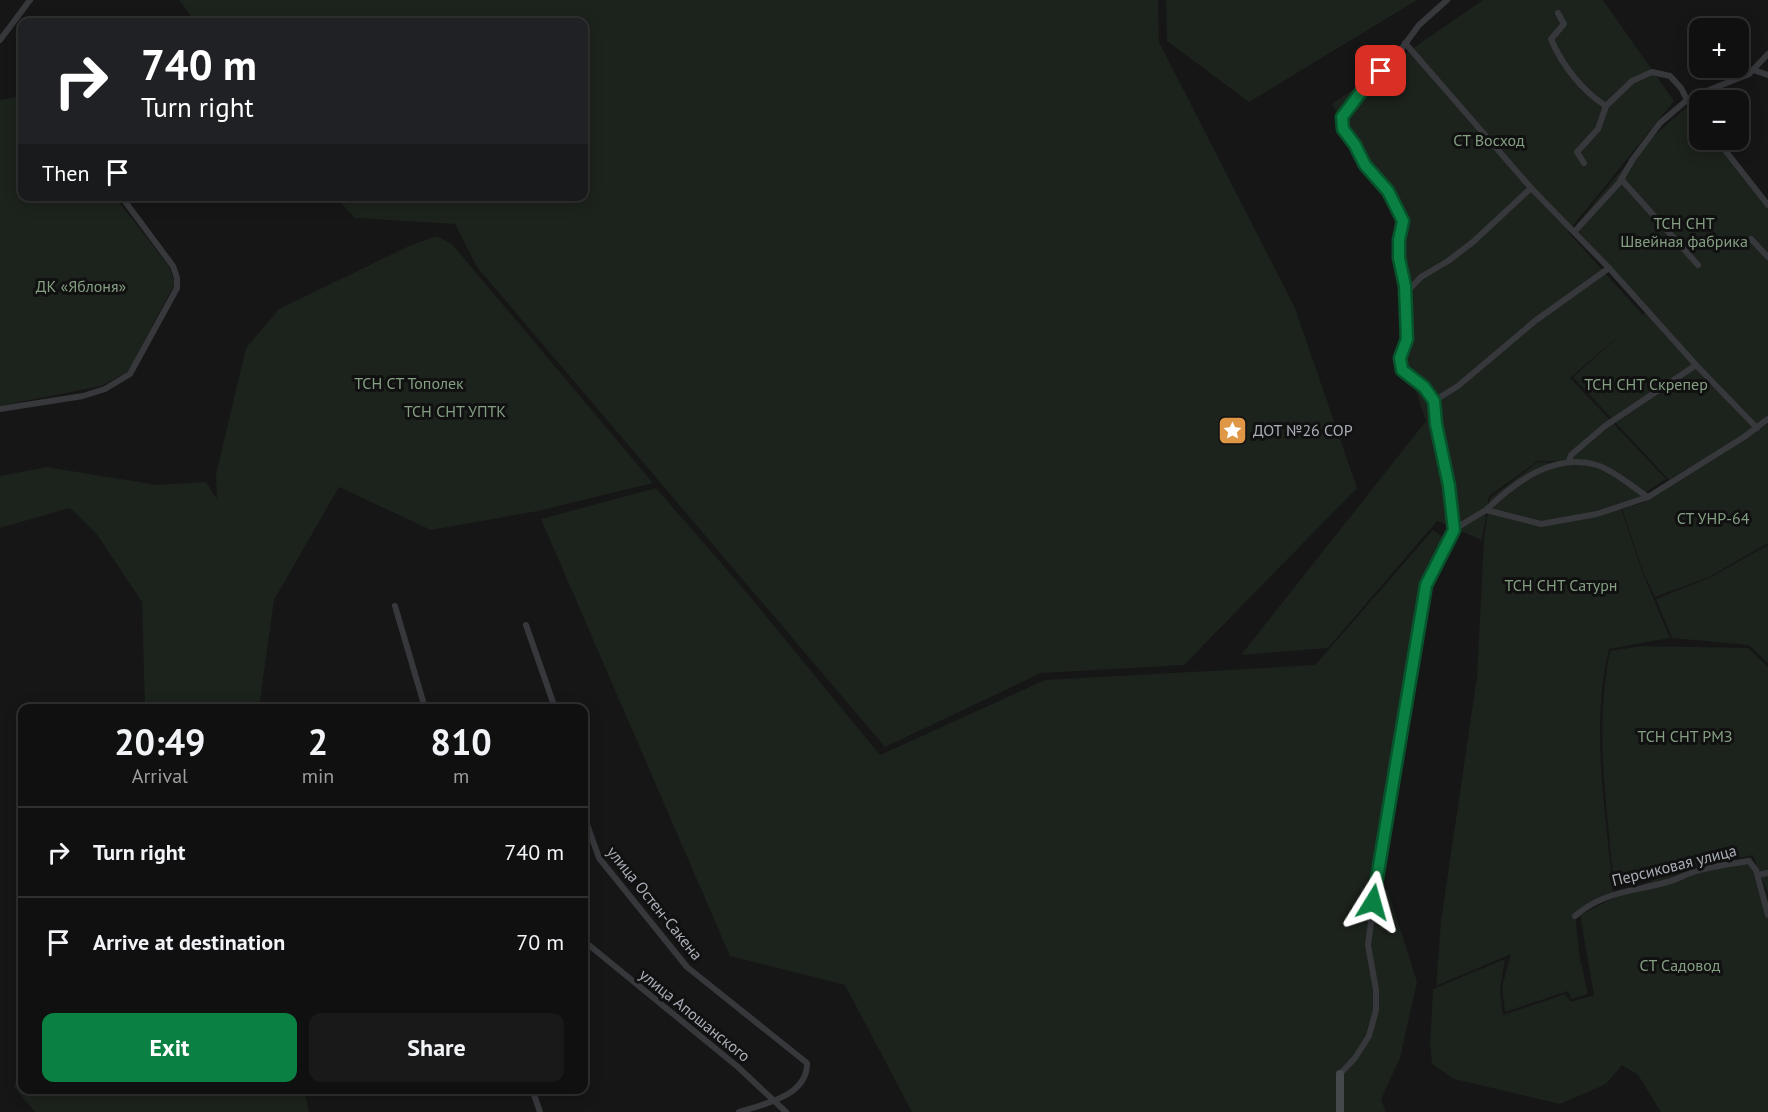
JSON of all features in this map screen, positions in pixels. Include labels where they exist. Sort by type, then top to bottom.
[{"type":"street","points":[[0,40],[30,0]]},
{"type":"street","points":[[1447,0],[1419,25],[1391,63],[1371,79],[1342,117],[1343,129],[1355,145],[1365,165],[1388,191],[1403,221],[1399,240],[1399,258],[1405,294],[1407,339],[1400,358],[1402,370],[1424,387],[1434,401],[1436,424],[1449,486],[1454,530]]},
{"type":"street","points":[[1558,13],[1564,24],[1551,39],[1557,54],[1591,97],[1605,106]]},
{"type":"street","points":[[1406,43],[1532,188],[1575,231],[1696,365],[1757,428]]},
{"type":"street","points":[[1709,90],[1749,74],[1768,54]]},
{"type":"street","points":[[1753,70],[1768,75]]},
{"type":"street","points":[[1575,231],[1621,179],[1660,123],[1687,100],[1681,88],[1670,76],[1652,72],[1632,81],[1605,106],[1598,129],[1577,152],[1584,164]]},
{"type":"street","points":[[1725,150],[1768,204]]},
{"type":"street","points":[[1621,179],[1698,265]]},
{"type":"street","points":[[1405,294],[1421,277],[1448,261],[1473,242],[1532,188]]},
{"type":"street","points":[[0,409],[83,396],[105,389],[130,374],[177,288],[177,278],[173,266],[126,201]]},
{"type":"street","points":[[1751,238],[1768,257]]},
{"type":"street","points":[[1434,401],[1458,386],[1535,321],[1609,268]]},
{"type":"street","points":[[1569,461],[1571,455],[1605,426],[1696,365]]},
{"type":"street","points":[[1486,510],[1541,524],[1597,514],[1648,497],[1768,419]]},
{"type":"street","points":[[1340,1112],[1340,1074],[1355,1058],[1369,1036],[1376,1010],[1376,990],[1368,945],[1381,848],[1426,585],[1454,530],[1486,510],[1507,490],[1536,471],[1569,461],[1595,465],[1606,469],[1648,497]]},
{"type":"street","points":[[395,606],[424,704]]},
{"type":"street","points":[[526,625],[554,704]]},
{"type":"street","name":"улица Остен-Сакена","points":[[588,828],[598,858],[687,967],[807,1063],[802,1082],[783,1098],[776,1100]]},
{"type":"street","name":"Персиковая улица","points":[[1575,916],[1585,907],[1612,894],[1668,882],[1692,872],[1716,866],[1749,861],[1758,875]]},
{"type":"street","points":[[1768,873],[1758,875],[1768,915]]},
{"type":"street","name":"улица Апошанского","points":[[588,944],[738,1067],[776,1100],[786,1112]]},
{"type":"street","points":[[534,1094],[540,1112]]},
{"type":"street","points":[[739,1112],[776,1100]]},
{"type":"green space","points":[[179,0],[1158,0],[1159,42],[1295,308],[1357,488],[1184,665],[1041,673],[885,747],[477,267],[455,224],[355,218],[339,201],[588,201],[588,18],[192,18]]},
{"type":"green space","points":[[1166,0],[1417,0],[1249,102],[1167,41]]},
{"type":"green space","name":"СТ Восход","points":[[1483,0],[1603,0],[1674,101],[1568,232],[1643,315],[1647,312],[1754,429],[1669,480],[1573,377],[1635,322],[1570,378],[1666,479],[1643,494],[1599,462],[1538,461],[1489,496],[1482,540],[1437,521],[1328,648],[1241,655],[1426,421],[1399,340],[1397,222],[1332,104]]},
{"type":"green space","name":"ДК «Яблоня»","points":[[18,97],[18,201],[118,201],[168,265],[175,283],[128,372],[101,386],[0,406],[0,100]]},
{"type":"green space","name":"ТСН СНТ Швейная фабрика","points":[[1689,106],[1689,150],[1725,150],[1768,207],[1768,418],[1757,425],[1571,232],[1641,149]]},
{"type":"green space","name":"ТСН СТ Тополек","points":[[437,236],[452,244],[653,483],[538,511],[431,530],[339,487],[274,600],[260,704],[145,704],[142,602],[96,533],[70,508],[0,528],[0,476],[47,467],[157,485],[206,482],[217,499],[216,474],[246,348],[279,309],[409,246]]},
{"type":"green space","name":"СТ УНР-64","points":[[1768,424],[1768,543],[1709,577],[1655,597],[1644,574],[1622,509],[1642,503]]},
{"type":"green space","name":"ТСН СНТ Сатурн","points":[[1538,462],[1598,464],[1644,497],[1620,506],[1644,576],[1670,638],[1609,649],[1603,679],[1600,740],[1613,892],[1592,902],[1575,915],[1580,959],[1588,994],[1571,999],[1568,991],[1505,1012],[1502,987],[1511,954],[1436,986],[1441,921],[1477,677],[1484,539],[1490,498]]},
{"type":"green space","points":[[656,488],[742,587],[880,755],[1045,680],[1315,665],[1433,530],[1443,537],[1419,591],[1369,886],[1388,890],[1417,982],[1400,1058],[1381,1099],[1386,1112],[912,1112],[845,985],[730,956],[541,519]]},
{"type":"green space","points":[[1768,545],[1768,663],[1749,645],[1672,638],[1656,599],[1711,577]]},
{"type":"green space","name":"ТСН СНТ РМЗ","points":[[1642,646],[1748,648],[1768,667],[1768,894],[1753,855],[1614,885],[1603,768],[1605,680],[1610,651]]},
{"type":"green space","name":"СТ Садовод","points":[[1751,857],[1768,899],[1768,1112],[1661,1112],[1638,1075],[1622,1065],[1606,1084],[1560,1104],[1454,1079],[1432,1064],[1430,1044],[1433,989],[1505,959],[1500,990],[1503,1015],[1565,994],[1571,1002],[1594,995],[1580,915],[1658,878]]},
{"type":"green space","points":[[18,1074],[18,1092],[14,1087]]},
{"type":"green space","points":[[20,1094],[305,1094],[309,1112],[35,1112]]},
{"type":"place","name":"ДОТ №26 СОР","points":[[1232,430]]},
{"type":"route","points":[[1373,902],[1426,585],[1454,530],[1449,486],[1436,424],[1434,401],[1424,387],[1402,370],[1400,358],[1407,339],[1405,286],[1399,258],[1399,240],[1403,221],[1388,191],[1365,165],[1355,145],[1343,129],[1342,117],[1371,79],[1381,71]]},
{"type":"park label","name":"ТСН СНТ Скрепер","points":[[1646,384]]},
{"type":"park label","name":"ТСН СНТ УПТК","points":[[455,411]]}]
